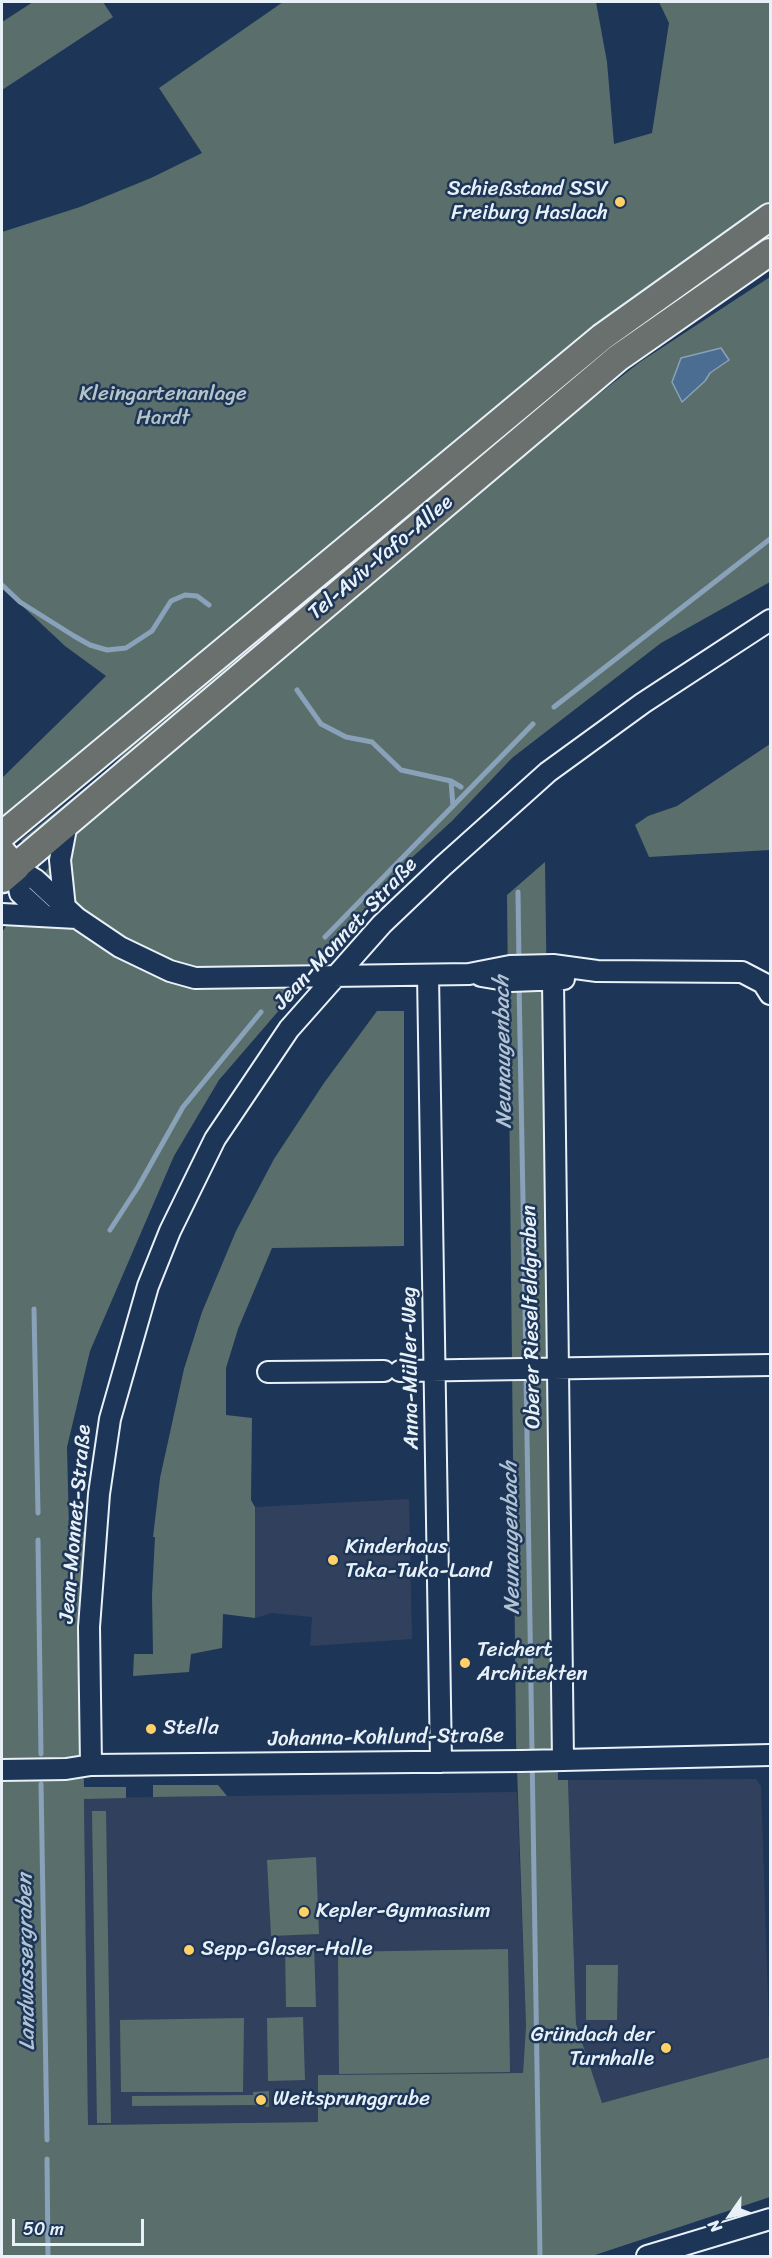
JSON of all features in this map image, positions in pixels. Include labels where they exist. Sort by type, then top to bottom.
[{"type":"main road","name":"Tel-Aviv-Yafo-Allee","points":[[2,835],[602,337],[771,217]]},
{"type":"main road","name":"Tel-Aviv-Yafo-Allee","points":[[6,866],[67,823],[618,358],[771,252]]},
{"type":"street","name":"Jean-Monnet-Straße","points":[[91,1765],[89,1628],[99,1494],[110,1419],[148,1286],[170,1232],[215,1139],[289,1029],[334,975],[405,902],[548,772],[643,703],[771,620]]},
{"type":"street","points":[[67,823],[60,860],[71,913]]},
{"type":"street","points":[[6,866],[36,880],[71,913],[120,947],[146,961],[195,978],[469,974],[542,976],[597,971],[731,971],[754,976],[768,986]]},
{"type":"street","points":[[6,866],[20,893],[45,916]]},
{"type":"street","points":[[2,914],[45,916],[71,913]]},
{"type":"street","name":"Anna-Müller-Weg","points":[[428,975],[441,1762]]},
{"type":"street","name":"Oberer Rieselfeldgraben","points":[[542,976],[560,1760]]},
{"type":"street","points":[[268,1372],[771,1365]]},
{"type":"street","name":"Johanna-Kohlund-Straße","points":[[2,1770],[91,1765],[522,1761],[771,1755]]},
{"type":"street","points":[[647,2256],[771,2219]]},
{"type":"shaded area","points":[[721,348],[729,360],[710,373],[705,381],[682,402],[672,382],[681,358]]},
{"type":"shaded area","name":"Kinderhaus Taka-Tuka-Land","points":[[409,1499],[412,1639],[310,1646],[312,1617],[272,1613],[255,1618],[255,1507]]},
{"type":"shaded area","points":[[756,1779],[761,1786],[770,2057],[602,2103],[576,2024],[568,1780]]},
{"type":"shaded area","name":"Kepler-Gymnasium","points":[[517,1792],[526,2026],[523,2073],[318,2075],[318,2122],[88,2125],[84,1798]]},
{"type":"green space","points":[[33,2],[103,2],[113,17],[2,90],[2,22]]},
{"type":"green space","name":"Kleingartenanlage Hardt","points":[[283,2],[596,2],[607,62],[614,144],[652,133],[669,23],[659,2],[770,2],[770,208],[308,563],[2,821],[2,778],[106,676],[65,646],[2,587],[2,232],[80,207],[151,178],[202,153],[159,88]]},
{"type":"green space","points":[[770,228],[770,241],[25,845],[21,840],[111,767],[151,724],[574,374]]},
{"type":"green space","points":[[770,277],[770,582],[661,643],[512,758],[452,821],[406,863],[219,1080],[174,1156],[90,1351],[67,1447],[69,1529],[85,1532],[79,1623],[84,1787],[126,1787],[126,1798],[84,1799],[88,2125],[318,2122],[318,2075],[523,2073],[526,2026],[516,1740],[507,895],[545,862],[558,1780],[568,1780],[576,2024],[602,2103],[770,2057],[770,2197],[592,2256],[2,2256],[2,932],[80,824],[544,437],[640,362]]},
{"type":"green space","points":[[770,744],[770,850],[649,857],[635,825],[648,816],[677,806]]},
{"type":"green space","points":[[377,1011],[404,1011],[404,1246],[272,1248],[238,1329],[226,1368],[226,1415],[252,1418],[251,1500],[255,1507],[255,1618],[223,1614],[222,1648],[191,1654],[189,1672],[133,1676],[134,1654],[153,1654],[152,1595],[155,1537],[153,1537],[160,1478],[184,1369],[202,1312],[236,1231],[274,1159],[324,1083]]},
{"type":"green space","points":[[153,1785],[218,1785],[227,1796],[153,1797]]},
{"type":"green space","points":[[92,1811],[106,1811],[111,2123],[97,2123]]},
{"type":"green space","points":[[316,1857],[319,1934],[271,1936],[267,1860]]},
{"type":"green space","points":[[285,1945],[314,1945],[316,2007],[286,2007]]},
{"type":"green space","points":[[508,1949],[510,2072],[339,2074],[338,1952]]},
{"type":"green space","points":[[586,1965],[618,1965],[617,2020],[586,2020]]},
{"type":"green space","points":[[303,2017],[305,2080],[268,2081],[267,2018]]},
{"type":"green space","points":[[244,2018],[243,2092],[121,2092],[120,2020]]},
{"type":"green space","points":[[269,2091],[269,2107],[253,2105],[132,2106],[132,2096],[253,2095],[253,2092]]},
{"type":"waterway","points":[[554,707],[770,539]]},
{"type":"waterway","name":"Neunaugenbach","points":[[2,585],[20,602],[74,636],[90,645],[107,650],[126,648],[152,631],[171,601],[185,595],[197,596],[209,605]]},
{"type":"waterway","name":"Neunaugenbach","points":[[297,690],[321,724],[346,737],[372,742],[401,770],[451,781],[461,787]]},
{"type":"waterway","points":[[325,937],[533,724]]},
{"type":"waterway","points":[[451,781],[453,806]]},
{"type":"waterway","name":"Neunaugenbach","points":[[518,892],[519,962]]},
{"type":"waterway","name":"Neunaugenbach","points":[[519,983],[526,1364]]},
{"type":"waterway","points":[[110,1230],[138,1187],[183,1107],[261,1012]]},
{"type":"waterway","name":"Landwassergraben","points":[[34,1309],[38,1513]]},
{"type":"waterway","name":"Neunaugenbach","points":[[526,1373],[540,2256]]},
{"type":"waterway","name":"Landwassergraben","points":[[38,1540],[41,1754]]},
{"type":"waterway","name":"Landwassergraben","points":[[41,1784],[47,2140]]},
{"type":"waterway","name":"Landwassergraben","points":[[47,2159],[48,2256]]},
{"type":"place","name":"Schießstand SSV Freiburg Haslach","points":[[620,202]]},
{"type":"place","name":"Kinderhaus Taka-Tuka-Land","points":[[333,1560]]},
{"type":"place","name":"Teichert Architekten","points":[[465,1663]]},
{"type":"place","name":"Stella","points":[[151,1729]]},
{"type":"place","name":"Kepler-Gymnasium","points":[[304,1912]]},
{"type":"place","name":"Sepp-Glaser-Halle","points":[[189,1950]]},
{"type":"place","name":"Gründach der Turnhalle","points":[[666,2048]]},
{"type":"place","name":"Weitsprunggrube","points":[[261,2100]]}]
